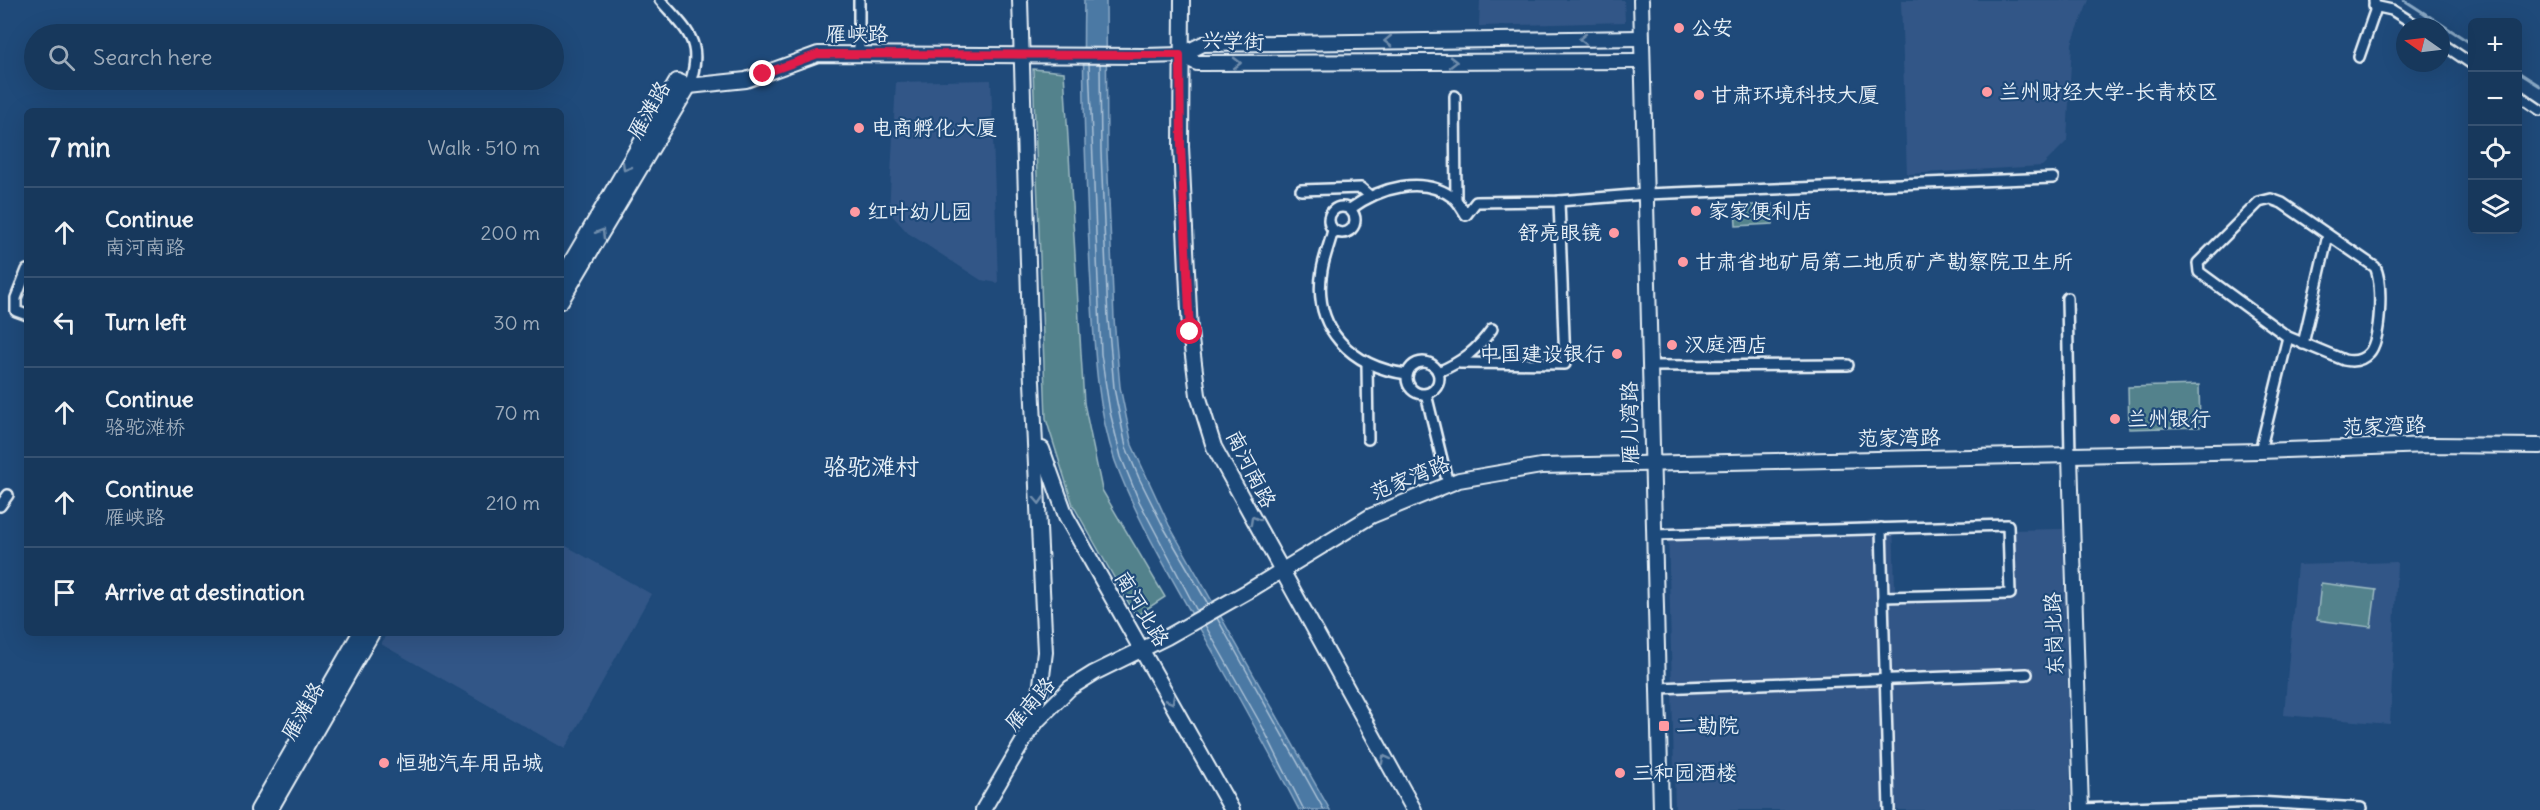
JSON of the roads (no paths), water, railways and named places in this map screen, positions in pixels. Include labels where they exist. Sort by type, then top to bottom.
[{"type":"street","points":[[660,0],[687,32],[694,45],[696,66],[689,86]]},
{"type":"street","points":[[859,0],[859,54]]},
{"type":"street","name":"南河北路","points":[[1020,0],[1031,361],[1036,420],[1045,652],[1040,692],[1023,742]]},
{"type":"street","name":"南河南路","points":[[1182,0],[1181,146],[1190,332],[1198,395],[1214,447],[1414,810]]},
{"type":"street","name":"雁儿湾路","points":[[1641,0],[1661,810]]},
{"type":"street","points":[[2359,57],[2374,3],[2405,18]]},
{"type":"street","name":"兴学街","points":[[1180,55],[1203,44],[1641,38]]},
{"type":"street","points":[[2450,48],[2468,61]]},
{"type":"street","name":"雁峡路","points":[[689,86],[746,80],[818,54],[1180,55]]},
{"type":"street","name":"兴学街","points":[[1180,55],[1197,63],[1642,61]]},
{"type":"street","name":"雁滩路","points":[[564,274],[677,81],[689,86],[564,296]]},
{"type":"street","points":[[1455,96],[1456,200]]},
{"type":"street","points":[[2522,98],[2540,110]]},
{"type":"street","points":[[1350,209],[1387,188],[1411,185],[1434,189],[1456,200],[1466,215],[1476,202],[1559,201],[1646,194],[2053,178]]},
{"type":"street","points":[[1301,190],[1361,188],[1370,196]]},
{"type":"street","points":[[2265,200],[2277,200],[2370,262],[2379,274],[2381,290],[2376,341],[2370,353],[2364,358],[2350,361],[2288,337],[2199,272],[2198,263],[2265,200]]},
{"type":"street","points":[[1460,363],[1565,364],[1559,201]]},
{"type":"street","points":[[1334,230],[1345,232],[1352,228],[1354,216],[1350,209],[1342,206],[1332,211],[1329,219],[1334,230],[1321,271],[1322,313],[1338,339],[1367,364],[1387,371],[1407,374]]},
{"type":"street","points":[[2303,344],[2328,235]]},
{"type":"street","points":[[24,278],[16,298],[16,311],[24,314]]},
{"type":"street","points":[[2067,298],[2070,456]]},
{"type":"street","points":[[1438,372],[1460,363],[1478,348],[1492,329]]},
{"type":"street","points":[[2260,452],[2288,337]]},
{"type":"street","points":[[1420,361],[1429,362],[1438,372],[1437,386],[1426,394],[1416,393],[1409,387],[1407,374],[1411,366],[1420,361]]},
{"type":"street","points":[[1367,364],[1368,439]]},
{"type":"street","points":[[1649,366],[1848,365]]},
{"type":"street","points":[[1426,394],[1448,484]]},
{"type":"street","name":"南河北路","points":[[1036,420],[1042,452],[1066,516],[1232,810]]},
{"type":"street","name":"范家湾路","points":[[1250,590],[1371,516],[1459,480],[1541,466],[2260,452],[2429,446],[2540,446]]},
{"type":"street","name":"东岗北路","points":[[2070,456],[2081,810]]},
{"type":"street","points":[[0,506],[8,495]]},
{"type":"street","points":[[1653,535],[2008,525],[2010,594],[1883,597]]},
{"type":"street","points":[[1881,528],[1889,810]]},
{"type":"street","name":"雁南路","points":[[983,810],[1038,720],[1070,688],[1250,590]]},
{"type":"street","name":"雁滩路","points":[[258,810],[358,636]]},
{"type":"street","name":"雁滩路","points":[[270,810],[370,636]]},
{"type":"street","points":[[1658,688],[2027,674]]},
{"type":"street","points":[[2081,810],[2257,802],[2361,808]]},
{"type":"water","points":[[1084,0],[1106,0],[1107,152],[1114,319],[1120,387],[1132,445],[1169,525],[1330,810],[1299,810],[1154,545],[1123,482],[1108,438],[1099,390],[1090,268],[1085,134]]},
{"type":"waterway","points":[[2404,0],[2468,41]]},
{"type":"waterway","points":[[2522,75],[2540,86]]},
{"type":"place","name":"公安","points":[[1679,28]]},
{"type":"place","name":"兰州财经大学-长青校区","points":[[1987,92]]},
{"type":"place","name":"甘肃环境科技大厦","points":[[1699,95]]},
{"type":"place","name":"电商孵化大厦","points":[[859,128]]},
{"type":"place","name":"家家便利店","points":[[1696,211]]},
{"type":"place","name":"红叶幼儿园","points":[[855,212]]},
{"type":"place","name":"舒亮眼镜","points":[[1614,233]]},
{"type":"place","name":"甘肃省地矿局第二地质矿产勘察院卫生所","points":[[1683,262]]},
{"type":"place","name":"汉庭酒店","points":[[1672,345]]},
{"type":"place","name":"中国建设银行","points":[[1617,354]]},
{"type":"place","name":"兰州银行","points":[[2115,419]]},
{"type":"place","name":"二勘院","points":[[1664,726]]},
{"type":"place","name":"恒驰汽车用品城","points":[[384,763]]},
{"type":"place","name":"三和园酒楼","points":[[1620,773]]},
{"type":"district","name":"骆驼滩村","points":[[871,467]]}]
